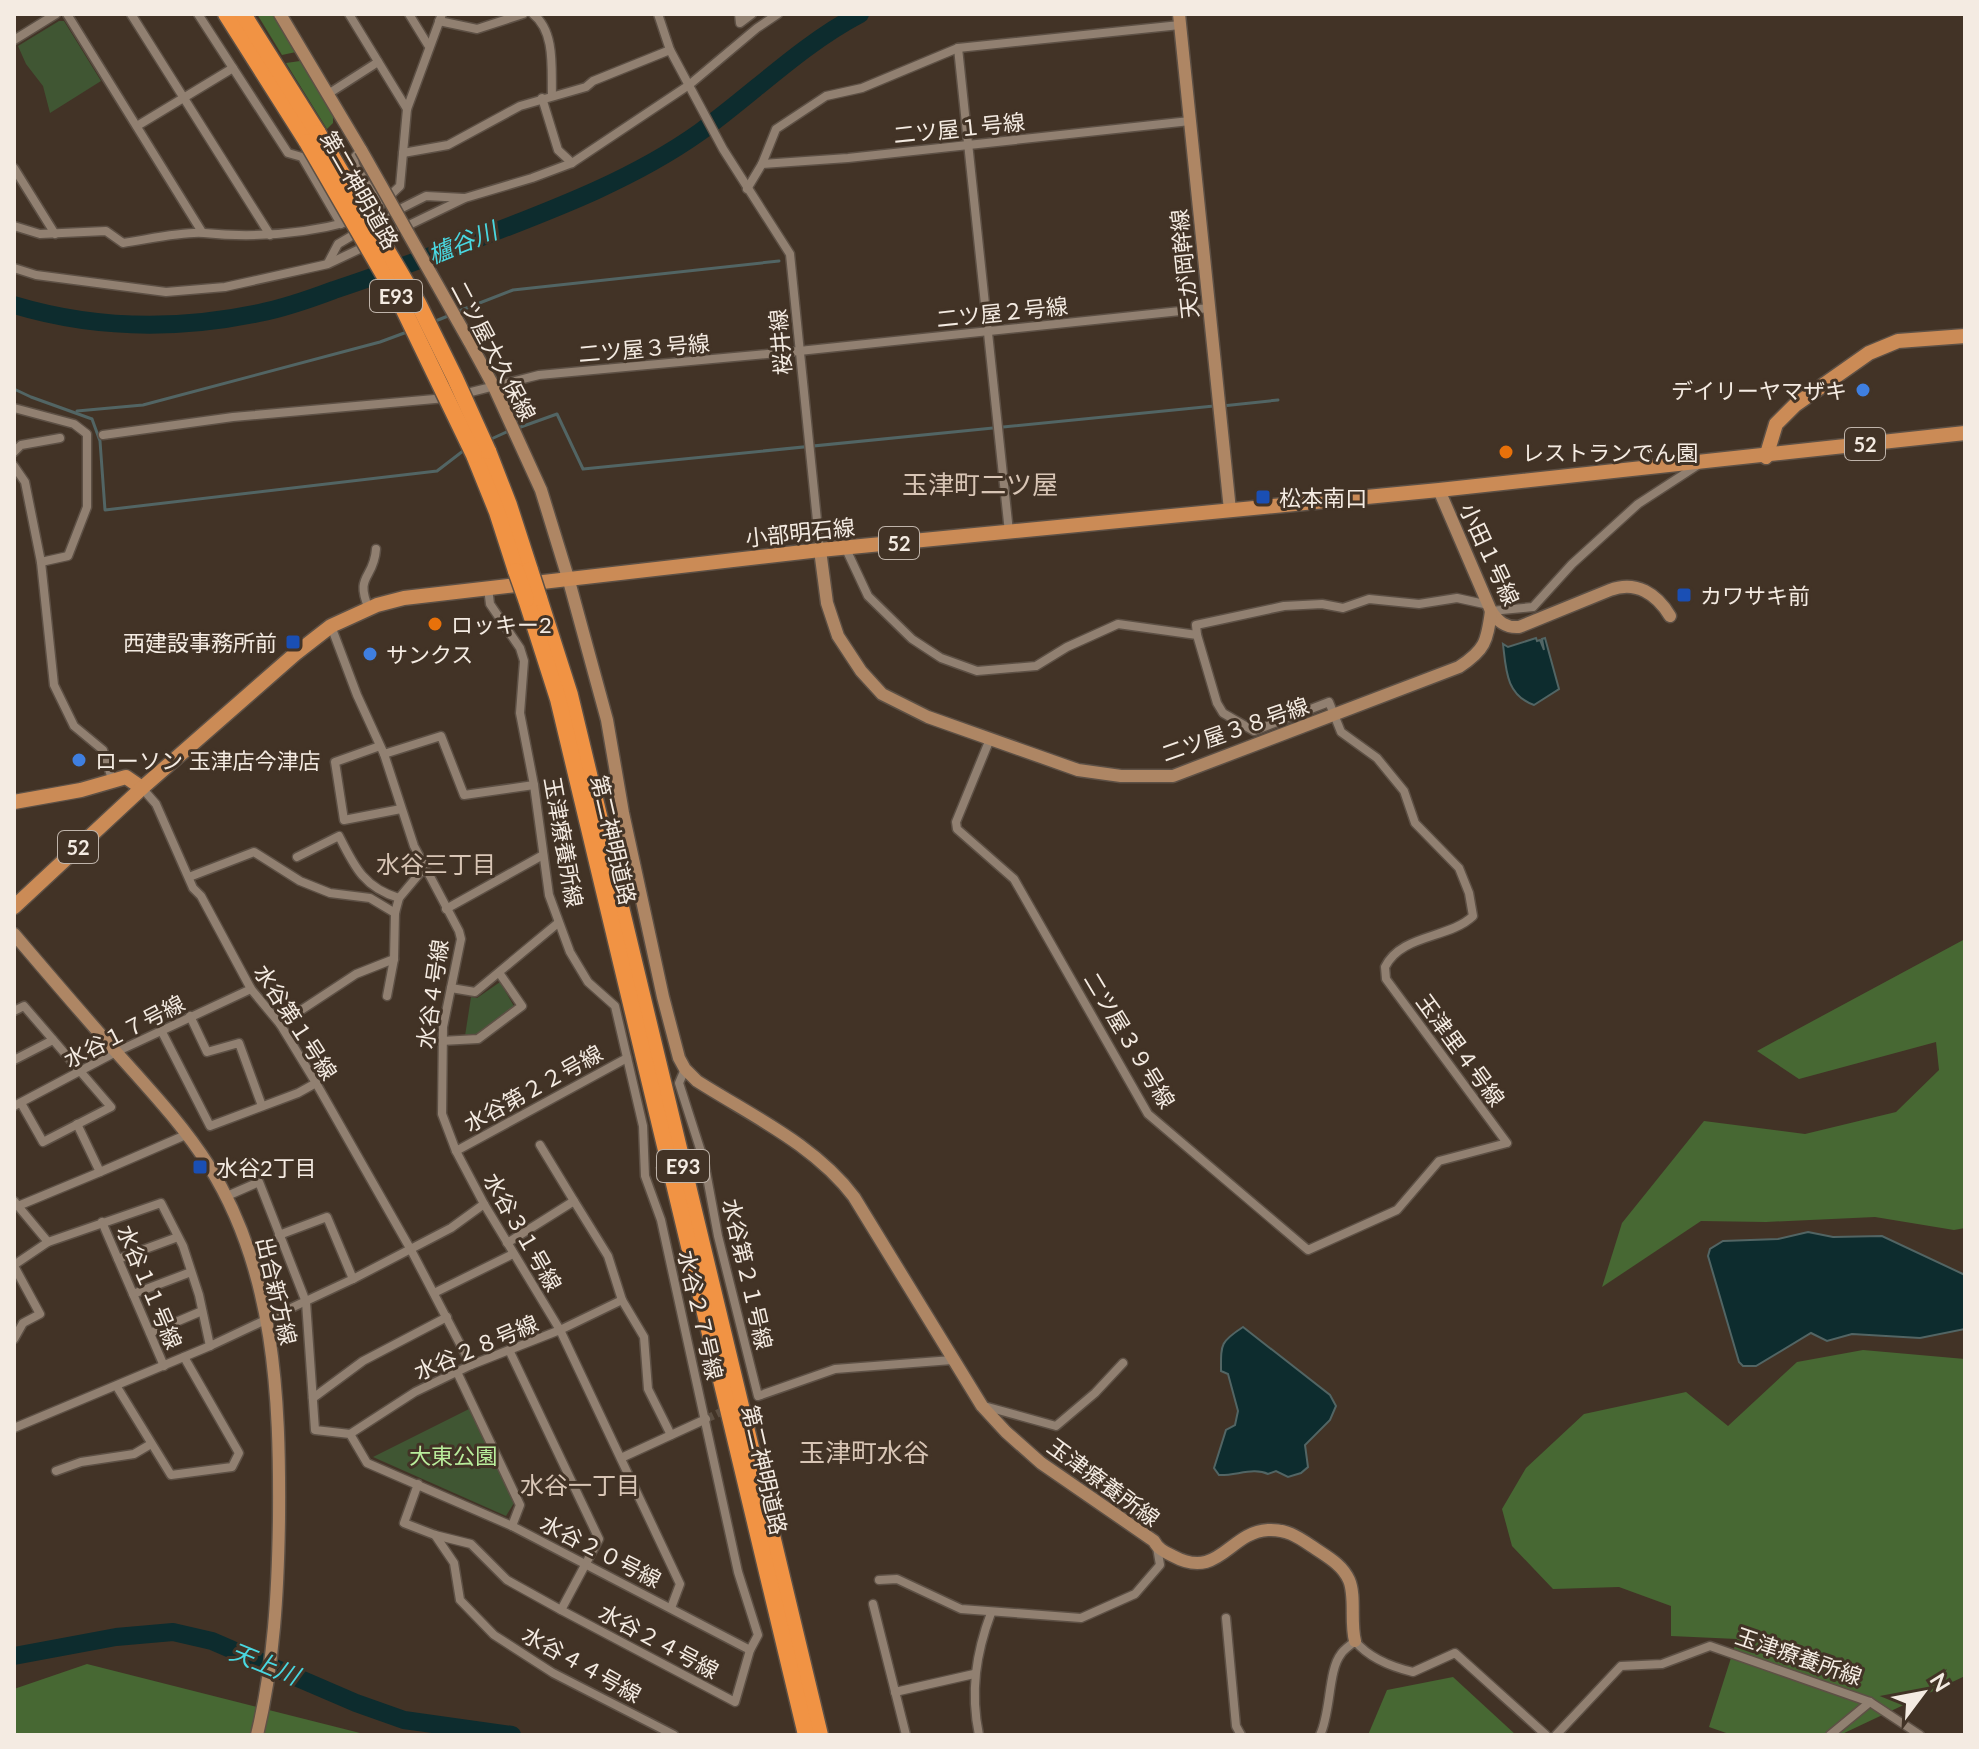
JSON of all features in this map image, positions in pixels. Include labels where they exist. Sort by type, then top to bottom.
[{"type":"highway","name":"第二神明道路","points":[[226,14],[312,138]]},
{"type":"highway","name":"第二神明道路","points":[[243,14],[481,453],[497,512],[523,570],[558,699],[806,1735]]},
{"type":"highway","name":"第二神明道路","points":[[532,599],[570,695],[820,1735]]},
{"type":"main road","points":[[1766,457],[1776,424],[1795,405],[1869,353],[1898,341],[1965,336]]},
{"type":"main road","name":"小部明石線","points":[[14,907],[142,788],[331,626],[404,598],[820,550],[1766,457],[1965,433]]},
{"type":"main road","points":[[14,802],[81,790],[126,777],[142,788]]},
{"type":"street","points":[[14,40],[56,14]]},
{"type":"street","points":[[67,14],[202,232]]},
{"type":"street","points":[[131,14],[270,235]]},
{"type":"street","points":[[198,14],[288,153],[302,157],[341,224]]},
{"type":"street","name":"二ツ屋大久保線","points":[[280,14],[361,150],[494,387],[541,490],[569,581]]},
{"type":"street","points":[[349,14],[407,109]]},
{"type":"street","points":[[409,14],[428,45]]},
{"type":"street","points":[[328,264],[338,244],[380,212],[400,186],[407,109],[428,45],[441,18],[477,29],[523,14]]},
{"type":"street","points":[[533,14],[539,19],[550,46],[552,96]]},
{"type":"street","name":"桜井線","points":[[658,14],[670,50],[722,149],[790,254],[820,550]]},
{"type":"street","points":[[739,14],[740,23],[752,14]]},
{"type":"street","points":[[14,268],[36,275],[166,292],[225,287],[328,264],[465,198],[572,163],[690,89],[757,28],[778,14]]},
{"type":"street","points":[[747,189],[762,164],[776,129],[826,96],[862,88],[958,48],[1179,20]]},
{"type":"street","name":"天が岡幹線","points":[[1179,20],[1230,510]]},
{"type":"street","points":[[958,48],[1009,532]]},
{"type":"street","points":[[403,153],[448,145],[520,106],[586,87],[593,81],[670,50]]},
{"type":"street","points":[[328,94],[378,62]]},
{"type":"street","points":[[137,126],[233,68]]},
{"type":"street","points":[[542,98],[558,150],[572,163]]},
{"type":"street","name":"二ツ屋１号線","points":[[762,164],[848,158],[1190,121]]},
{"type":"street","points":[[361,150],[354,158],[355,165],[380,212]]},
{"type":"street","points":[[14,168],[55,234]]},
{"type":"street","points":[[14,226],[40,234],[106,231],[123,243],[202,232],[244,237],[341,224],[426,196],[465,198]]},
{"type":"street","name":"二ツ屋２号線","points":[[799,351],[1209,308]]},
{"type":"street","name":"二ツ屋３号線","points":[[103,435],[233,417],[438,399],[539,375],[799,351]]},
{"type":"street","points":[[14,408],[74,424],[87,434],[87,507],[68,556],[41,562]]},
{"type":"street","points":[[14,452],[21,445],[60,438]]},
{"type":"street","points":[[1334,715],[1329,702],[1254,731],[1238,723],[1223,713],[1217,703],[1196,625],[1284,606],[1322,604],[1343,608],[1369,599],[1419,604],[1457,598],[1490,608],[1533,607],[1572,564],[1638,504],[1702,462]]},
{"type":"street","points":[[14,466],[25,482],[41,562],[54,685],[74,726],[103,750],[112,779]]},
{"type":"street","name":"小田１号線","points":[[1439,490],[1498,621],[1511,628],[1519,627],[1618,587],[1647,590],[1670,616]]},
{"type":"street","points":[[369,609],[361,591],[362,583],[372,568],[376,549]]},
{"type":"street","points":[[846,549],[868,596],[912,639],[941,658],[977,671],[1036,666],[1067,647],[1118,624],[1197,635]]},
{"type":"street","name":"二ツ屋３８号線","points":[[820,550],[827,603],[838,636],[861,671],[882,694],[928,717],[1078,770],[1121,776],[1173,776],[1459,667],[1479,654],[1488,638],[1490,608]]},
{"type":"street","points":[[569,581],[607,720],[623,813],[663,997],[679,1058],[685,1069]]},
{"type":"street","name":"玉津療養所線","points":[[488,588],[490,604],[520,648],[524,661],[520,713],[534,785],[549,895],[558,923],[588,982],[615,1006],[643,1126],[645,1176]]},
{"type":"street","name":"水谷４号線","points":[[331,626],[382,750],[401,809],[425,867],[461,939],[441,1041],[442,1114],[456,1151]]},
{"type":"street","name":"玉津里４号線","points":[[1334,715],[1341,732],[1377,758],[1404,791],[1415,823],[1459,868],[1469,893],[1473,916],[1464,925],[1414,942],[1396,953],[1385,967],[1386,979],[1507,1143]]},
{"type":"street","points":[[401,809],[344,820],[335,762],[441,736],[464,795],[534,785]]},
{"type":"street","name":"二ツ屋３９号線","points":[[990,739],[956,822],[957,829],[1014,879],[1148,1114],[1308,1250],[1397,1210],[1439,1161],[1507,1143]]},
{"type":"street","name":"水谷第１号線","points":[[142,788],[156,804],[189,877],[251,989],[280,1024],[316,1083],[411,1250],[471,1365]]},
{"type":"street","points":[[297,857],[339,836],[357,871],[382,893],[399,898]]},
{"type":"street","points":[[189,877],[254,852],[300,881],[330,893],[370,898],[395,913]]},
{"type":"street","points":[[446,909],[543,855]]},
{"type":"street","points":[[387,996],[394,959],[395,913],[399,898],[425,867]]},
{"type":"street","points":[[451,988],[475,992],[558,923]]},
{"type":"street","name":"出合新方線","points":[[14,934],[188,1134],[227,1196],[251,1253],[267,1318],[274,1376],[279,1472],[279,1557],[274,1629],[257,1735]]},
{"type":"street","points":[[280,1024],[356,974],[394,959]]},
{"type":"street","points":[[441,1041],[478,1039],[522,1006],[500,974]]},
{"type":"street","name":"水谷１７号線","points":[[18,1105],[116,1052],[251,989]]},
{"type":"street","points":[[14,1011],[24,1006],[111,1107],[43,1142],[18,1105]]},
{"type":"street","points":[[190,1016],[207,1052],[239,1043],[262,1106]]},
{"type":"street","points":[[162,1032],[210,1126],[298,1093],[316,1083]]},
{"type":"street","points":[[14,1060],[53,1040]]},
{"type":"street","name":"水谷第２２号線","points":[[456,1151],[627,1058]]},
{"type":"street","name":"玉津療養所線","points":[[685,1069],[710,1089],[808,1150],[841,1180],[982,1406],[1041,1463],[1154,1541],[1157,1547],[1183,1562],[1212,1562],[1251,1534],[1266,1530],[1293,1533],[1333,1561],[1349,1579],[1355,1641]]},
{"type":"street","name":"水谷第２１号線","points":[[685,1069],[679,1083],[704,1161],[718,1236],[758,1396],[835,1369],[952,1360]]},
{"type":"street","points":[[77,1124],[100,1172]]},
{"type":"street","points":[[48,1242],[16,1204],[188,1134]]},
{"type":"street","points":[[540,1145],[608,1256],[622,1300],[644,1337],[648,1389],[671,1435]]},
{"type":"street","name":"水谷３１号線","points":[[456,1151],[513,1254],[560,1330]]},
{"type":"street","points":[[645,1176],[656,1171]]},
{"type":"street","name":"水谷２７号線","points":[[645,1176],[661,1220],[706,1419]]},
{"type":"street","points":[[227,1196],[259,1182],[306,1302],[315,1430],[350,1434]]},
{"type":"street","points":[[507,1243],[574,1201]]},
{"type":"street","points":[[14,1339],[23,1323],[40,1314],[17,1280],[14,1265],[48,1242],[161,1203],[191,1272],[210,1346]]},
{"type":"street","points":[[14,1428],[117,1387],[306,1302],[451,1228],[484,1204]]},
{"type":"street","points":[[279,1235],[327,1217],[353,1279]]},
{"type":"street","name":"水谷１１号線","points":[[102,1222],[164,1366]]},
{"type":"street","points":[[118,1259],[178,1237]]},
{"type":"street","points":[[434,1293],[513,1254]]},
{"type":"street","points":[[133,1294],[191,1272]]},
{"type":"street","points":[[560,1330],[622,1300]]},
{"type":"street","points":[[150,1333],[202,1311]]},
{"type":"street","points":[[313,1398],[363,1361],[447,1317]]},
{"type":"street","name":"水谷２８号線","points":[[350,1434],[415,1392],[471,1365],[560,1330],[680,1584],[671,1608]]},
{"type":"street","points":[[418,1484],[404,1523],[471,1544],[507,1580],[561,1610],[599,1539],[510,1352]]},
{"type":"street","points":[[117,1387],[171,1475],[232,1467],[239,1453],[184,1357]]},
{"type":"street","points":[[982,1406],[1056,1426],[1095,1393],[1123,1363]]},
{"type":"street","points":[[457,1372],[520,1505],[512,1526]]},
{"type":"street","points":[[621,1458],[706,1419]]},
{"type":"street","name":"水谷２４号線","points":[[561,1610],[735,1702],[750,1650],[758,1635],[738,1572],[706,1419]]},
{"type":"street","name":"水谷２０号線","points":[[350,1434],[367,1463],[512,1526],[750,1650]]},
{"type":"street","points":[[56,1471],[81,1462],[134,1454],[151,1444]]},
{"type":"street","name":"水谷４４号線","points":[[435,1535],[454,1563],[460,1600],[494,1635],[553,1673],[674,1735]]},
{"type":"street","points":[[879,1580],[897,1579],[961,1609],[1081,1618],[1135,1594],[1160,1565],[1157,1547]]},
{"type":"street","points":[[873,1604],[906,1735]]},
{"type":"street","points":[[979,1735],[974,1674],[982,1636],[991,1613]]},
{"type":"street","points":[[1226,1618],[1236,1726],[1241,1735]]},
{"type":"street","points":[[1320,1735],[1337,1661],[1355,1641],[1363,1651],[1383,1662],[1413,1672],[1455,1653],[1546,1735]]},
{"type":"street","name":"玉津療養所線","points":[[1556,1735],[1621,1666],[1662,1664],[1710,1646],[1870,1702],[1920,1735]]},
{"type":"street","points":[[895,1692],[974,1674]]},
{"type":"street","points":[[1830,1735],[1870,1702]]},
{"type":"green space","points":[[257,14],[272,14],[296,52],[282,55]]},
{"type":"green space","points":[[64,21],[101,81],[50,113],[43,86],[26,64],[18,46]]},
{"type":"green space","points":[[300,61],[333,113],[333,123],[327,129],[286,63]]},
{"type":"green space","points":[[1965,939],[1965,1228],[1954,1230],[1875,1217],[1766,1222],[1701,1221],[1602,1287],[1622,1223],[1704,1121],[1805,1134],[1896,1112],[1939,1070],[1936,1042],[1799,1079],[1757,1051]]},
{"type":"green space","points":[[500,982],[515,1008],[478,1034],[465,1036],[471,997],[477,998]]},
{"type":"green space","points":[[1863,1350],[1965,1359],[1965,1676],[1840,1735],[1732,1735],[1709,1727],[1737,1639],[1671,1636],[1671,1606],[1619,1587],[1553,1589],[1512,1546],[1502,1509],[1526,1468],[1584,1414],[1686,1392],[1728,1426],[1797,1362]]},
{"type":"green space","name":"大東公園","points":[[469,1409],[514,1503],[506,1516],[373,1457]]},
{"type":"green space","points":[[87,1664],[368,1735],[14,1735],[14,1689]]},
{"type":"green space","points":[[1453,1677],[1516,1735],[1368,1735],[1387,1690]]},
{"type":"water","points":[[1536,638],[1544,650],[1542,639],[1545,638],[1559,689],[1534,705],[1525,701],[1513,688],[1503,644],[1508,647]]},
{"type":"water","points":[[1808,1232],[1833,1237],[1882,1236],[1965,1275],[1965,1329],[1920,1338],[1852,1334],[1827,1341],[1811,1333],[1756,1366],[1743,1366],[1739,1362],[1708,1256],[1710,1249],[1723,1241],[1778,1239]]},
{"type":"water","points":[[1243,1327],[1330,1395],[1336,1406],[1330,1420],[1305,1445],[1308,1467],[1301,1473],[1288,1477],[1276,1471],[1268,1474],[1257,1471],[1219,1475],[1214,1468],[1226,1430],[1235,1425],[1238,1411],[1228,1374],[1221,1371],[1223,1344]]},
{"type":"waterway","name":"櫨谷川","points":[[14,305],[105,323],[167,324],[228,319],[307,300],[500,230],[618,180],[674,150],[798,55],[860,14]]},
{"type":"waterway","points":[[459,311],[513,290],[779,261]]},
{"type":"waterway","points":[[433,322],[448,316]]},
{"type":"waterway","points":[[77,411],[143,405],[380,342],[407,332]]},
{"type":"waterway","points":[[14,389],[92,419],[100,441],[105,510],[437,471],[463,451]]},
{"type":"waterway","points":[[1222,406],[1278,400]]},
{"type":"waterway","points":[[518,428],[557,414],[583,469],[1214,406]]},
{"type":"waterway","points":[[489,440],[511,430]]},
{"type":"waterway","name":"天上川","points":[[14,1656],[116,1637],[173,1632],[212,1641],[356,1703],[404,1720],[512,1735]]},
{"type":"tunnel","points":[[656,1171],[704,1161]]},
{"type":"tunnel","points":[[706,1419],[727,1409]]},
{"type":"place","name":"デイリーヤマザキ","points":[[1863,390]]},
{"type":"place","name":"レストランでん園","points":[[1506,452]]},
{"type":"place","name":"松本南口","points":[[1263,497]]},
{"type":"place","name":"カワサキ前","points":[[1684,595]]},
{"type":"place","name":"ロッキー2","points":[[435,624]]},
{"type":"place","name":"西建設事務所前","points":[[293,642]]},
{"type":"place","name":"サンクス","points":[[370,654]]},
{"type":"place","name":"ローソン 玉津店今津店","points":[[79,760]]},
{"type":"place","name":"水谷2丁目","points":[[200,1167]]},
{"type":"district","name":"玉津町二ツ屋","points":[[980,484]]},
{"type":"district","name":"水谷三丁目","points":[[436,863]]},
{"type":"district","name":"玉津町水谷","points":[[864,1452]]},
{"type":"district","name":"水谷一丁目","points":[[580,1484]]}]
